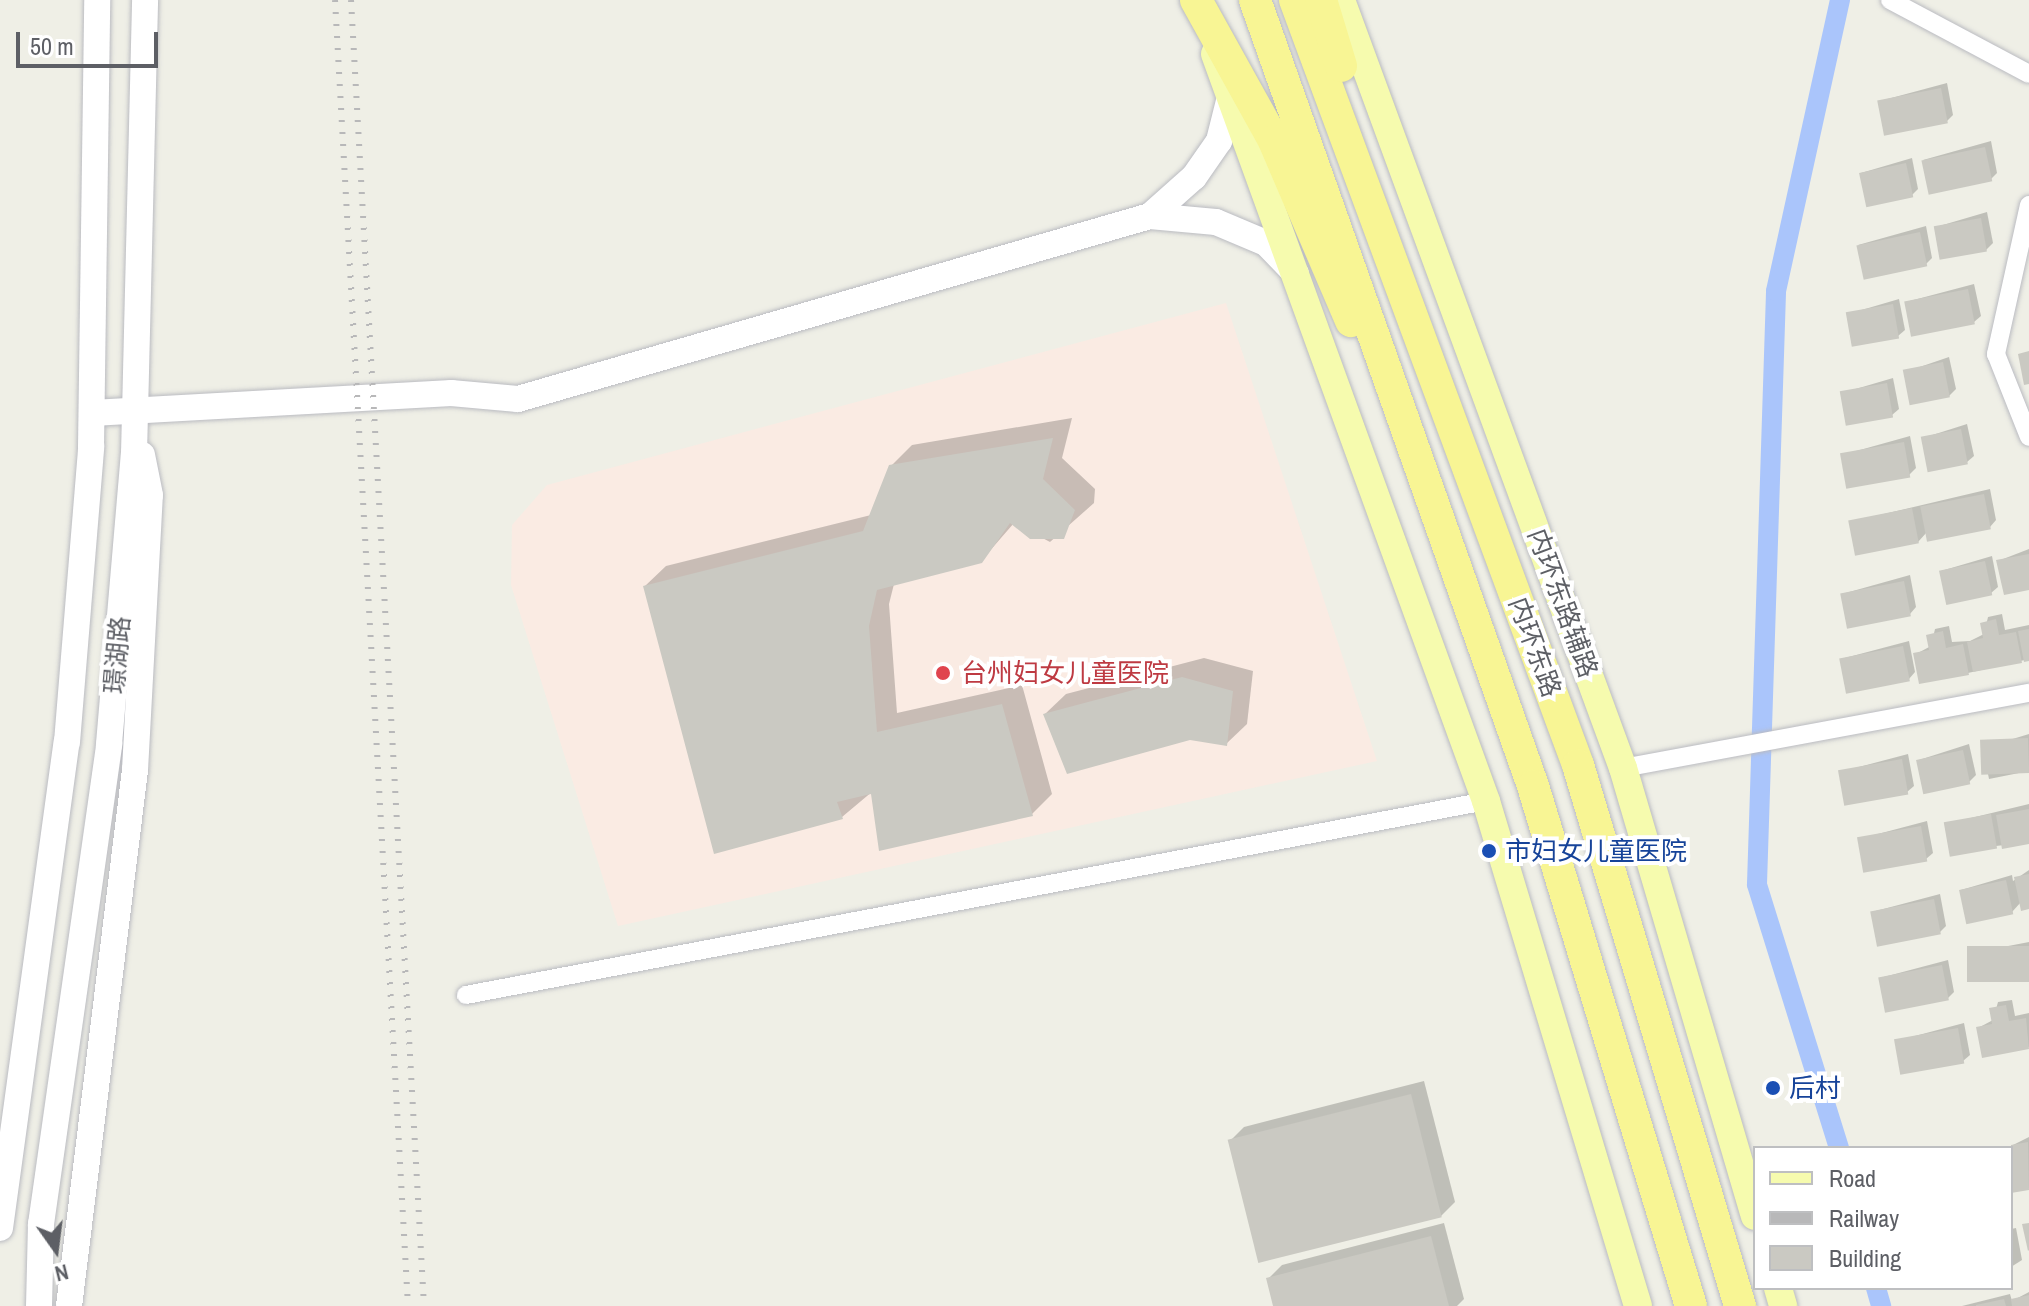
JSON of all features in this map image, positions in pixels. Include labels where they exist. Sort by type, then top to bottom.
[{"type":"highway","points":[[1196,0],[1274,141],[1354,329],[1404,410]]},
{"type":"highway","name":"内环东路","points":[[1255,0],[1404,410],[1627,1080],[1691,1306]]},
{"type":"highway","name":"内环东路","points":[[1295,0],[1578,765],[1740,1306]]},
{"type":"highway","points":[[1321,0],[1384,236]]},
{"type":"highway","points":[[1627,1080],[1670,1306]]},
{"type":"highway","points":[[1692,1143],[1755,1306]]},
{"type":"main road","name":"璟湖路","points":[[0,1228],[67,742],[92,413],[97,0]]},
{"type":"main road","name":"璟湖路","points":[[39,1306],[41,1224],[109,744],[135,414],[145,0]]},
{"type":"main road","points":[[1196,0],[1299,277],[1486,801],[1638,1306]]},
{"type":"main road","name":"内环东路辅路","points":[[1341,0],[1623,768],[1753,1209]]},
{"type":"main road","points":[[1150,216],[1194,177],[1219,141],[1230,97]]},
{"type":"main road","points":[[92,413],[135,414],[451,393],[518,399],[1150,216],[1216,222],[1266,243],[1299,277]]},
{"type":"main road","points":[[69,1306],[135,770],[150,495],[135,414]]},
{"type":"street","points":[[1890,0],[2029,74]]},
{"type":"street","points":[[2029,205],[1996,354],[2029,437]]},
{"type":"street","points":[[1623,768],[2029,693]]},
{"type":"street","points":[[466,995],[1486,801]]},
{"type":"shaded area","name":"台州妇女儿童医院","points":[[1226,303],[1377,761],[618,926],[511,585],[512,525],[547,485]]},
{"type":"building","points":[[1941,88],[1948,123],[1884,136],[1877,100]]},
{"type":"building","points":[[1985,147],[1992,181],[1929,195],[1921,161]]},
{"type":"building","points":[[1906,163],[1913,197],[1866,207],[1859,173]]},
{"type":"building","points":[[1981,218],[1987,251],[1940,260],[1934,226]]},
{"type":"building","points":[[1920,232],[1927,266],[1864,280],[1856,246]]},
{"type":"building","points":[[1968,289],[1975,324],[1911,337],[1904,301]]},
{"type":"building","points":[[1893,304],[1899,338],[1852,347],[1846,312]]},
{"type":"building","points":[[2029,351],[2029,384],[2024,385],[2018,354]]},
{"type":"building","points":[[1943,362],[1950,397],[1910,405],[1903,370]]},
{"type":"building","points":[[1887,383],[1893,417],[1846,426],[1840,391]]},
{"type":"building","points":[[1961,429],[1968,464],[1928,472],[1921,437]]},
{"type":"building","points":[[1053,438],[1043,479],[1075,510],[1064,539],[1030,539],[1010,523],[982,563],[877,590],[869,626],[877,732],[1002,704],[1033,816],[879,851],[871,794],[837,802],[843,819],[714,854],[643,586],[863,531],[889,465]]},
{"type":"building","points":[[1904,442],[1910,477],[1846,489],[1840,453]]},
{"type":"building","points":[[1984,494],[1991,529],[1927,542],[1920,506]]},
{"type":"building","points":[[1912,508],[1919,543],[1855,556],[1848,520]]},
{"type":"building","points":[[2029,554],[2029,590],[2004,595],[1996,560]]},
{"type":"building","points":[[1985,561],[1992,595],[1946,605],[1939,571]]},
{"type":"building","points":[[1904,581],[1911,616],[1847,629],[1840,593]]},
{"type":"building","points":[[1996,619],[1999,635],[2016,632],[2022,663],[1973,672],[1967,642],[1983,638],[1980,623]]},
{"type":"building","points":[[2029,629],[2029,661],[2024,662],[2018,631]]},
{"type":"building","points":[[1943,631],[1946,648],[1963,644],[1969,675],[1919,684],[1913,653],[1929,650],[1926,635]]},
{"type":"building","points":[[1903,646],[1910,681],[1846,694],[1839,658]]},
{"type":"building","points":[[1182,677],[1233,691],[1227,746],[1190,740],[1067,774],[1043,714]]},
{"type":"building","points":[[2028,738],[2029,773],[1981,775],[1980,740]]},
{"type":"building","points":[[1963,750],[1970,784],[1923,794],[1916,760]]},
{"type":"building","points":[[1902,759],[1908,794],[1844,806],[1838,770]]},
{"type":"building","points":[[2029,809],[2029,844],[2002,849],[1996,815]]},
{"type":"building","points":[[1991,814],[1997,848],[1950,857],[1944,822]]},
{"type":"building","points":[[1921,826],[1927,861],[1863,873],[1857,837]]},
{"type":"building","points":[[2029,874],[2029,909],[2021,911],[2014,877]]},
{"type":"building","points":[[2006,880],[2013,914],[1966,924],[1959,890]]},
{"type":"building","points":[[1934,899],[1941,934],[1877,947],[1870,911]]},
{"type":"building","points":[[1967,946],[2029,946],[2029,982],[1967,982]]},
{"type":"building","points":[[1942,965],[1949,1000],[1885,1013],[1878,977]]},
{"type":"building","points":[[2006,1005],[2009,1021],[2026,1018],[2029,1049],[1982,1058],[1976,1027],[1992,1024],[1989,1008]]},
{"type":"building","points":[[1958,1028],[1964,1063],[1900,1075],[1894,1039]]},
{"type":"building","points":[[1411,1094],[1442,1217],[1258,1263],[1228,1140]]},
{"type":"building","points":[[2028,1142],[2029,1190],[2013,1193],[2011,1145]]},
{"type":"building","points":[[2029,1223],[2029,1250],[2028,1251],[2022,1224]]},
{"type":"building","points":[[1431,1236],[1449,1306],[1273,1306],[1266,1278]]},
{"type":"building","points":[[2029,1295],[2029,1306],[2012,1306],[2011,1299]]},
{"type":"building","points":[[2004,1299],[2006,1306],[1976,1306],[1976,1305]]},
{"type":"waterway","points":[[1838,1146],[1757,884],[1776,291],[1840,0]]},
{"type":"waterway","points":[[1877,1290],[1881,1306]]},
{"type":"railway","points":[[335,0],[408,1306]]},
{"type":"railway","points":[[351,0],[424,1306]]},
{"type":"place","name":"台州妇女儿童医院","points":[[943,673]]},
{"type":"place","name":"市妇女儿童医院","points":[[1489,851]]},
{"type":"place","name":"后村","points":[[1773,1088]]}]
